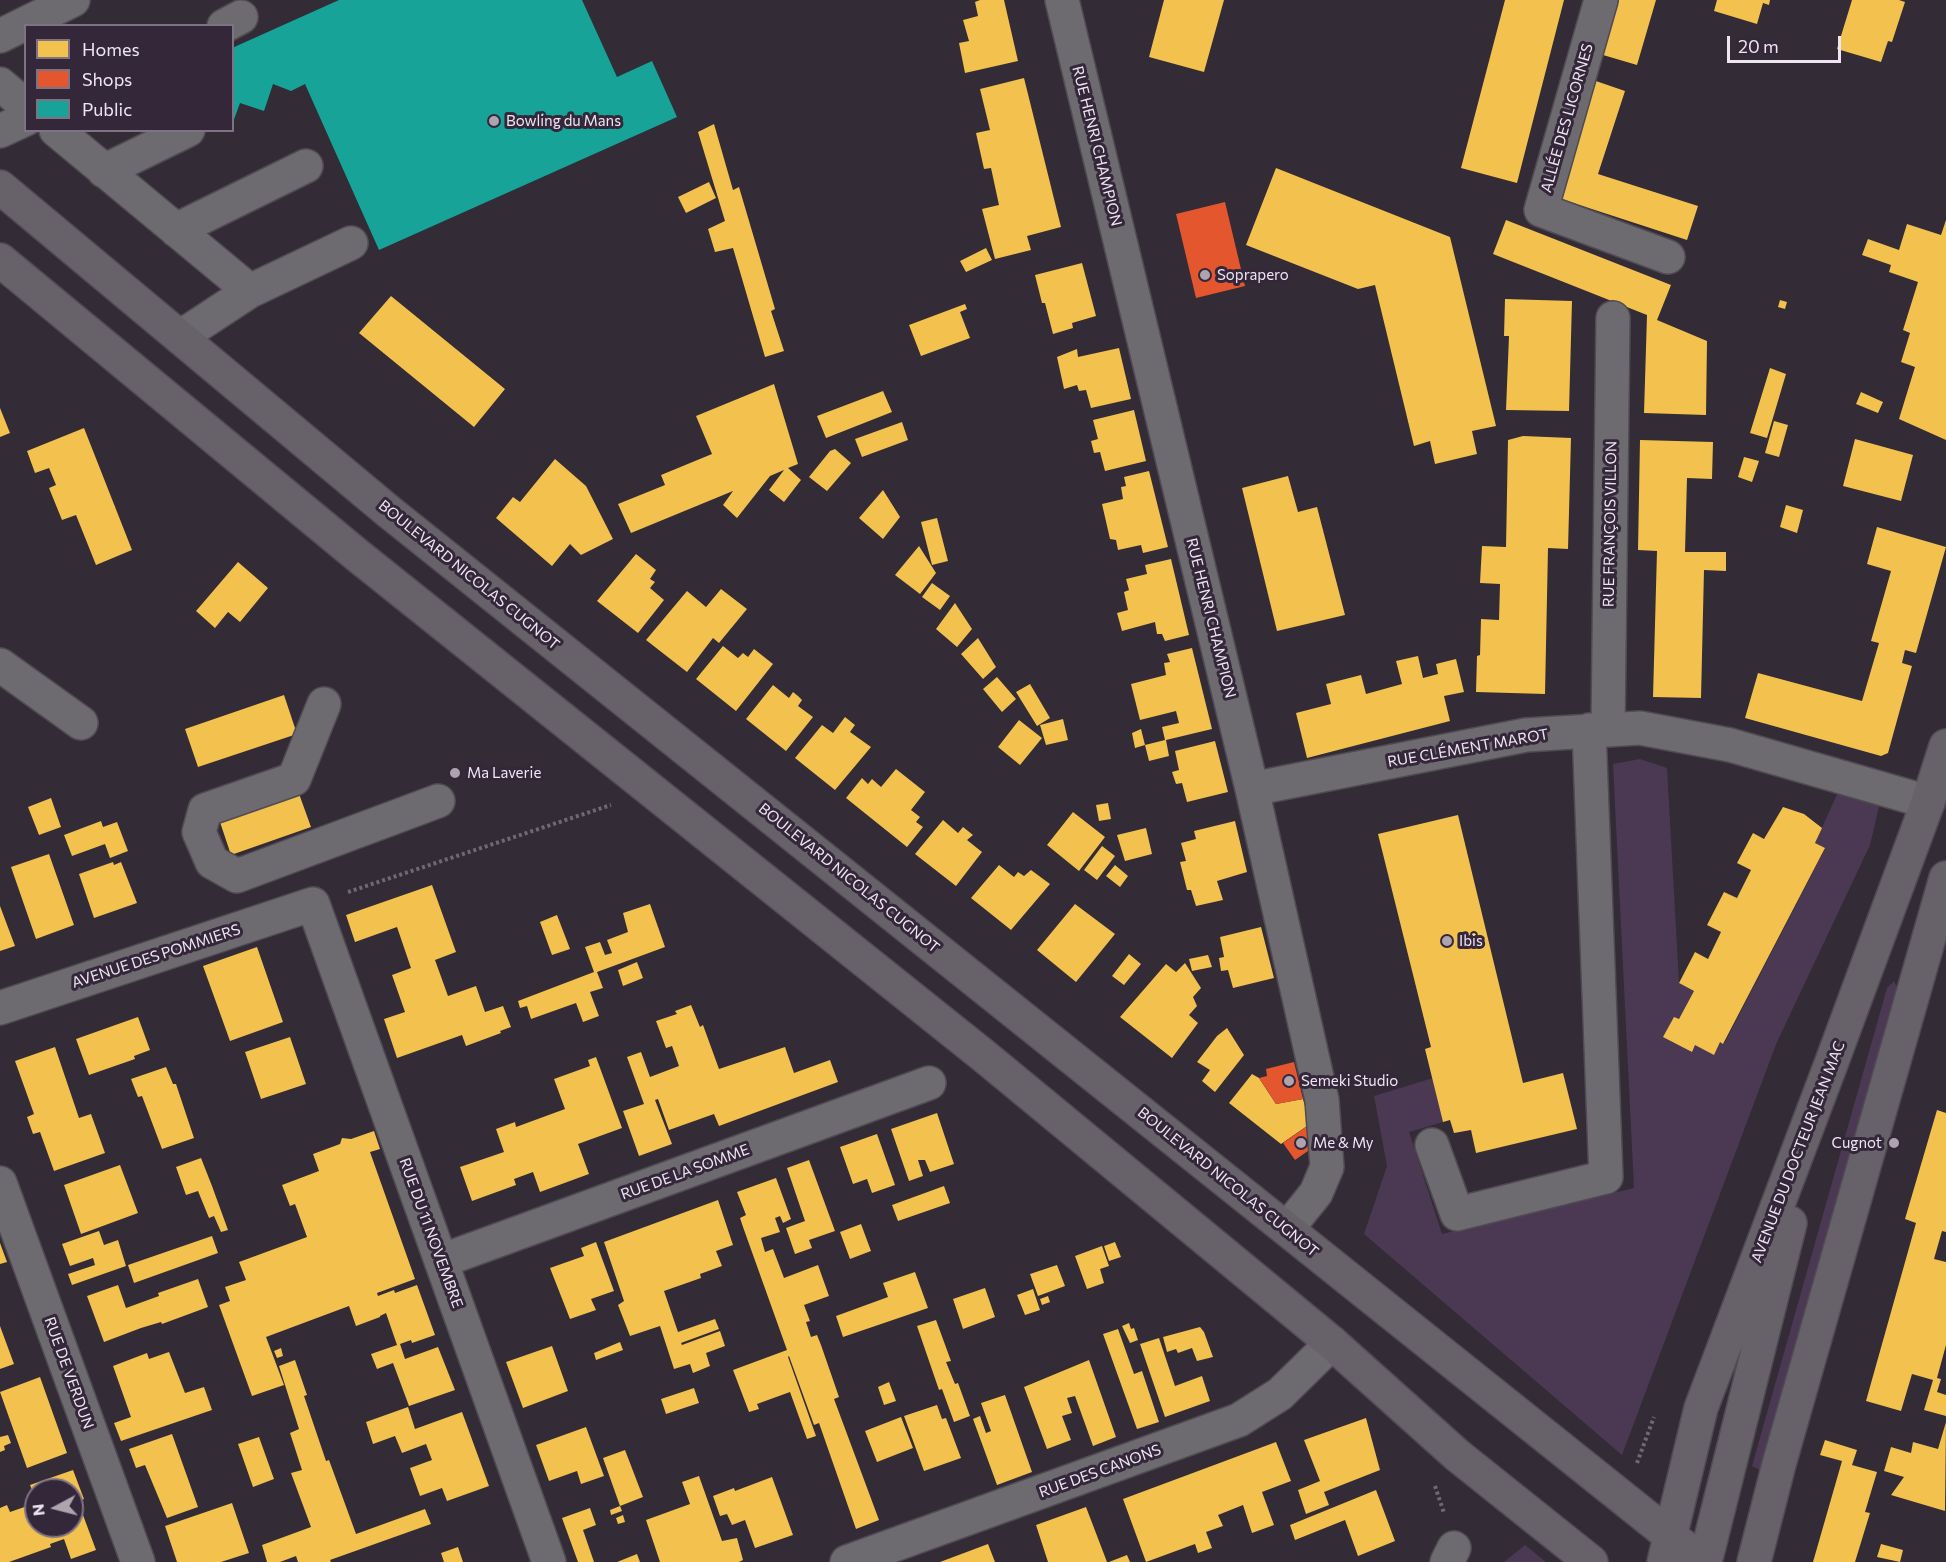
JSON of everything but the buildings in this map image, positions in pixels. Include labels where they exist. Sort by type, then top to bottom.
[{"type":"main road","name":"BOULEVARD NICOLAS CUGNOT","points":[[0,188],[388,511],[1287,1229],[1673,1549],[1704,1562]]},
{"type":"main road","points":[[0,260],[357,555],[984,1056],[1332,1343],[1457,1455],[1591,1562]]},
{"type":"main road","name":"AVENUE DU DOCTEUR JEAN MAC","points":[[1673,1549],[1701,1408],[1928,802],[1946,746]]},
{"type":"main road","points":[[1754,1562],[1782,1452],[1946,878]]},
{"type":"main road","points":[[1704,1562],[1831,1064]]},
{"type":"street","points":[[24,24],[73,0]]},
{"type":"street","name":"RUE HENRI CHAMPION","points":[[1062,0],[1252,789],[1322,1100],[1327,1167],[1316,1193],[1287,1229]]},
{"type":"street","name":"ALLÉE DES LICORNES","points":[[1601,0],[1541,210],[1668,257]]},
{"type":"street","points":[[0,36],[24,24]]},
{"type":"street","points":[[0,84],[24,104]]},
{"type":"street","points":[[0,131],[24,120]]},
{"type":"street","points":[[58,132],[250,291]]},
{"type":"street","points":[[104,171],[184,132]]},
{"type":"street","points":[[176,230],[306,166]]},
{"type":"street","points":[[180,337],[250,291],[351,243]]},
{"type":"street","name":"RUE FRANÇOIS VILLON","points":[[1432,1145],[1456,1214],[1606,1177],[1598,730],[1613,318]]},
{"type":"street","points":[[0,665],[81,723]]},
{"type":"street","points":[[324,704],[294,779],[205,810],[199,832],[212,862],[237,876],[438,801]]},
{"type":"street","name":"RUE CLÉMENT MAROT","points":[[1252,789],[1526,735],[1640,728],[1730,745],[1928,802]]},
{"type":"street","name":"AVENUE DES POMMIERS","points":[[0,1008],[313,904]]},
{"type":"street","name":"RUE DU 11 NOVEMBRE","points":[[313,904],[549,1562]]},
{"type":"street","name":"RUE DE LA SOMME","points":[[441,1261],[929,1083]]},
{"type":"street","name":"RUE DE VERDUN","points":[[0,1184],[138,1562]]},
{"type":"street","name":"RUE DES CANONS","points":[[847,1562],[1239,1420],[1280,1394],[1332,1343]]},
{"type":"path","points":[[313,904],[618,803],[641,782]]},
{"type":"path","points":[[1635,1467],[1654,1417]]},
{"type":"shaded area","points":[[1640,759],[1667,768],[1679,983],[1694,991],[1679,1019],[1674,1017],[1691,1052],[1695,1045],[1720,1042],[1724,1044],[1825,849],[1815,843],[1839,790],[1880,802],[1870,845],[1777,1042],[1622,1455],[1364,1234],[1387,1166],[1374,1096],[1433,1078],[1443,1122],[1409,1132],[1442,1234],[1634,1188],[1613,764]]},
{"type":"shaded area","points":[[1894,981],[1899,992],[1764,1472],[1752,1466],[1887,988]]},
{"type":"shaded area","points":[[1525,1545],[1546,1562],[1504,1562]]},
{"type":"place","name":"Bowling du Mans","points":[[494,121]]},
{"type":"place","name":"Soprapero","points":[[1205,275]]},
{"type":"place","name":"Ma Laverie","points":[[455,773]]},
{"type":"place","name":"Ibis","points":[[1447,941]]},
{"type":"place","name":"Semeki Studio","points":[[1289,1081]]},
{"type":"place","name":"Me & My","points":[[1301,1143]]},
{"type":"place","name":"Cugnot","points":[[1894,1143]]}]
